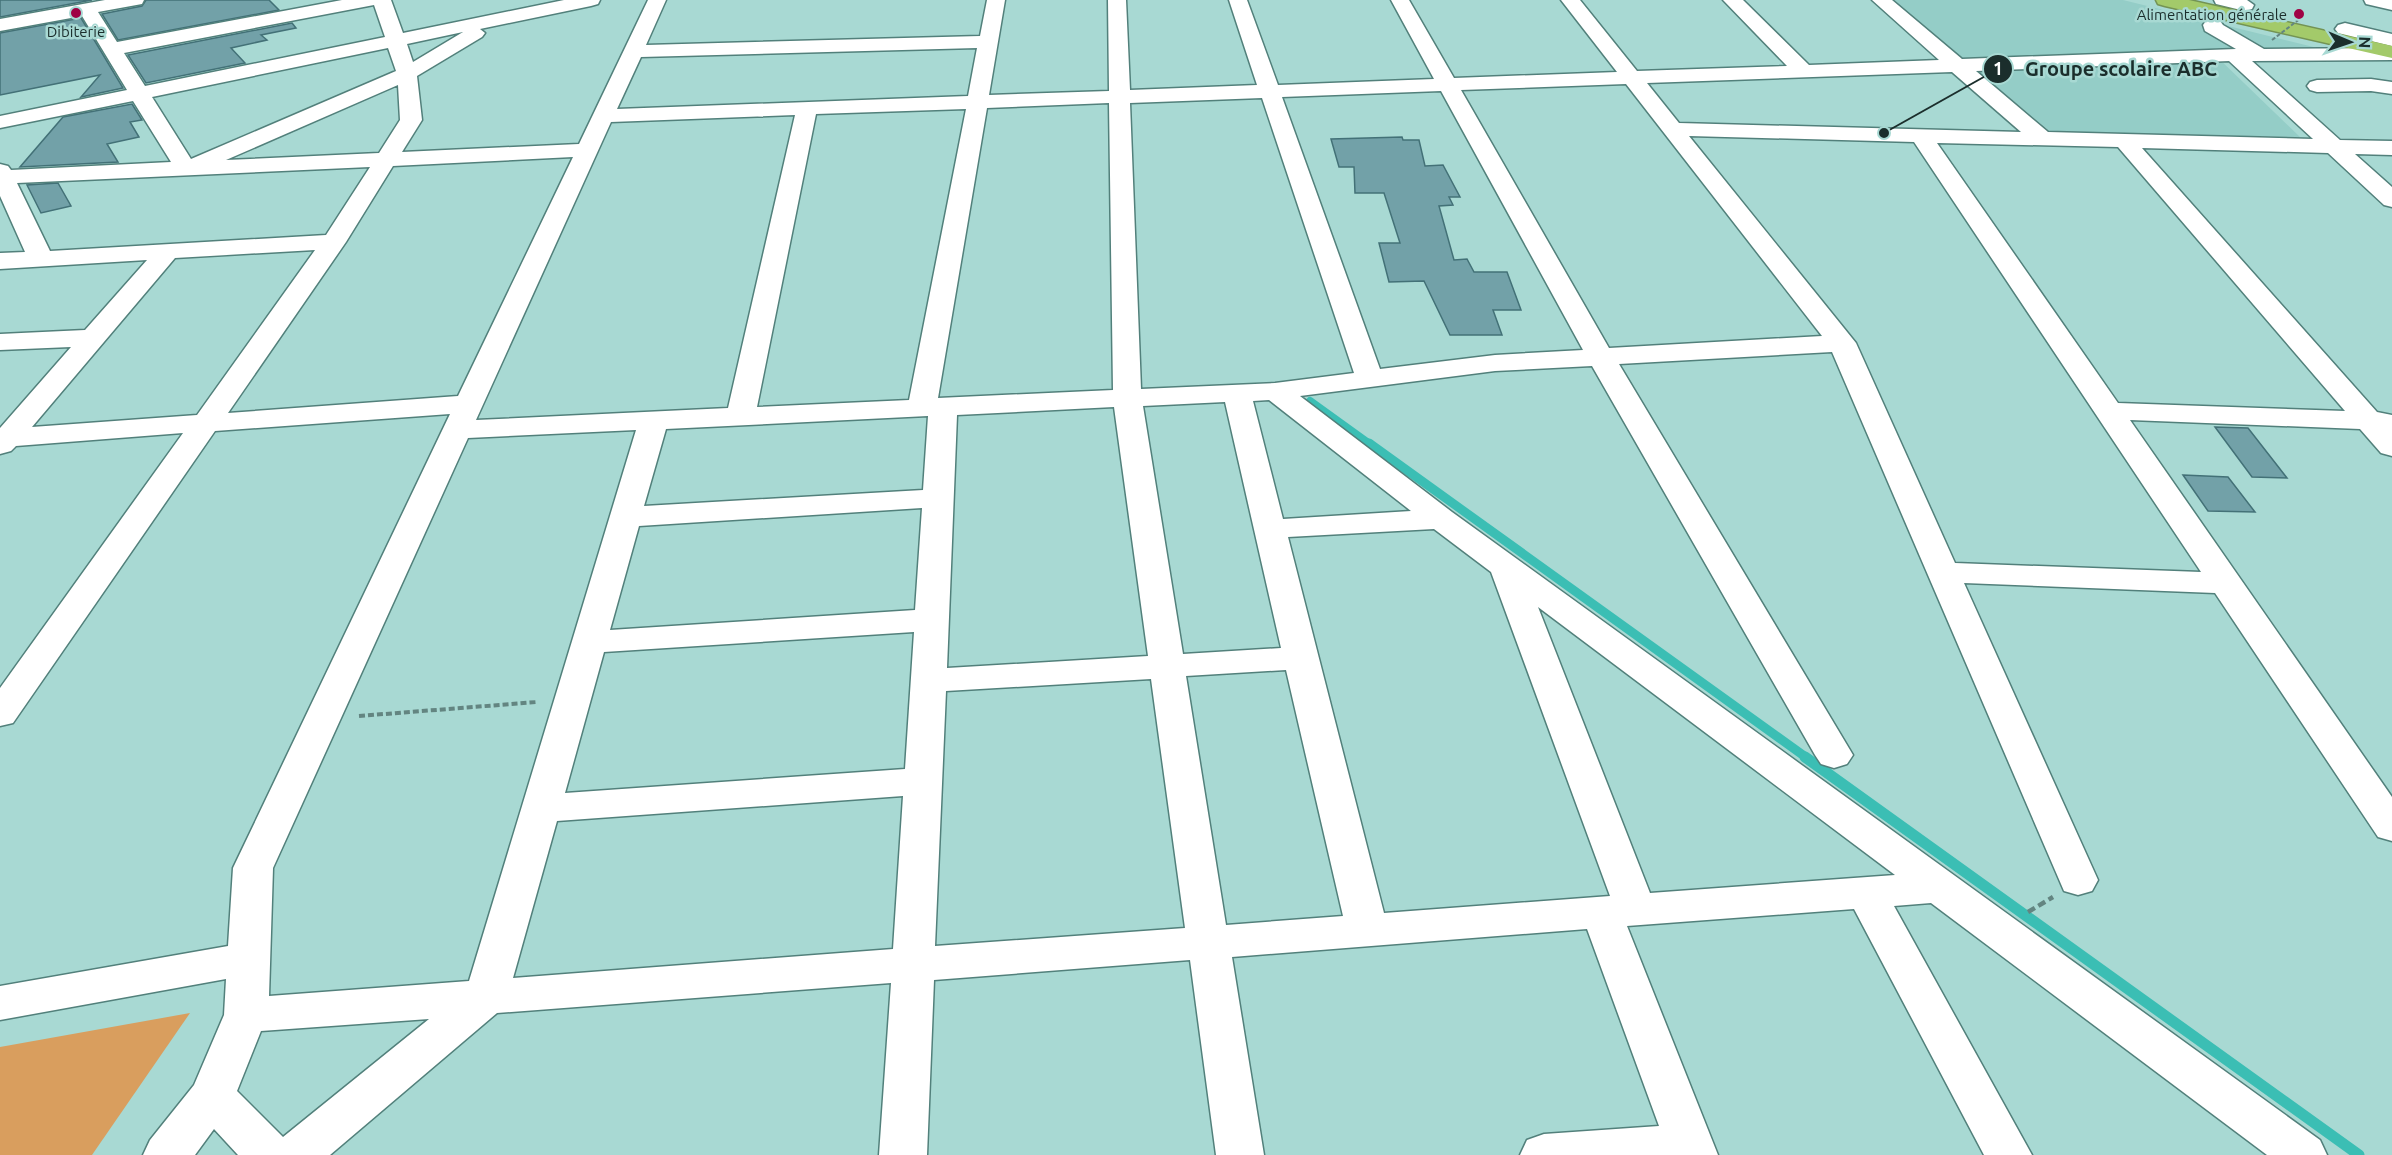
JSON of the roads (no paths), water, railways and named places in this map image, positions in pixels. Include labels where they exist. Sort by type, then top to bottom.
[{"type":"highway","points":[[2165,0],[2392,53]]},
{"type":"highway","points":[[2190,0],[2392,47]]},
{"type":"street","points":[[0,25],[135,0]]},
{"type":"street","points":[[112,49],[372,0]]},
{"type":"street","points":[[0,714],[334,242],[411,120],[407,74],[382,0]]},
{"type":"street","points":[[0,122],[591,0]]},
{"type":"street","points":[[167,1155],[212,1096],[246,1016],[253,868],[657,0]]},
{"type":"street","points":[[903,1155],[938,498],[932,407],[977,102],[996,0]]},
{"type":"street","points":[[1116,0],[1127,398],[1240,1155]]},
{"type":"street","points":[[1238,0],[1370,379]]},
{"type":"street","points":[[1400,0],[1600,356],[1834,755]]},
{"type":"street","points":[[1570,0],[1842,344],[2079,880]]},
{"type":"street","points":[[1732,0],[1804,71]]},
{"type":"street","points":[[1881,0],[2043,139]]},
{"type":"street","points":[[2223,0],[2245,5]]},
{"type":"street","points":[[2373,0],[2392,4]]},
{"type":"street","points":[[87,9],[186,169]]},
{"type":"street","points":[[186,169],[407,74],[500,19]]},
{"type":"street","points":[[2213,25],[2211,27],[2267,48]]},
{"type":"street","points":[[2345,29],[2392,40]]},
{"type":"street","points":[[634,51],[988,42]]},
{"type":"street","points":[[603,116],[2234,56],[2267,48],[2392,53]]},
{"type":"street","points":[[2234,56],[2392,200]]},
{"type":"street","points":[[2317,86],[2371,85],[2392,88]]},
{"type":"street","points":[[741,416],[807,108]]},
{"type":"street","points":[[1672,129],[2392,148]]},
{"type":"street","points":[[1922,136],[2392,827]]},
{"type":"street","points":[[2124,141],[2380,421],[2392,447]]},
{"type":"street","points":[[41,258],[1,174],[186,169],[587,150]]},
{"type":"street","points":[[0,261],[334,242]]},
{"type":"street","points":[[3,440],[168,251]]},
{"type":"street","points":[[0,342],[93,338]]},
{"type":"street","points":[[457,430],[1275,391],[1495,363],[1842,344]]},
{"type":"street","points":[[1275,391],[1441,519],[2303,1155]]},
{"type":"street","points":[[1237,393],[1367,930]]},
{"type":"street","points":[[3,440],[207,422],[469,404]]},
{"type":"street","points":[[2108,411],[2380,421]]},
{"type":"street","points":[[296,1155],[486,997],[654,420]]},
{"type":"street","points":[[626,517],[938,498]]},
{"type":"street","points":[[1270,529],[1441,519]]},
{"type":"street","points":[[1506,567],[1618,911],[1692,1150],[1544,1155]]},
{"type":"street","points":[[1943,572],[2226,583]]},
{"type":"street","points":[[590,642],[931,620]]},
{"type":"street","points":[[928,681],[1301,658]]},
{"type":"street","points":[[541,808],[923,781]]},
{"type":"street","points":[[246,1016],[1938,886]]},
{"type":"street","points":[[1866,892],[2008,1155]]},
{"type":"street","points":[[0,1004],[248,959]]},
{"type":"street","points":[[212,1096],[269,1155]]},
{"type":"waterway","points":[[1310,401],[1371,445]]},
{"type":"waterway","points":[[1369,443],[1807,758]]},
{"type":"waterway","points":[[1805,757],[2359,1155]]},
{"type":"place","name":"Dibiterie","points":[[76,13]]},
{"type":"place","name":"Alimentation générale","points":[[2299,14]]},
{"type":"place","name":"Groupe scolaire ABC","points":[[1884,133]]}]
